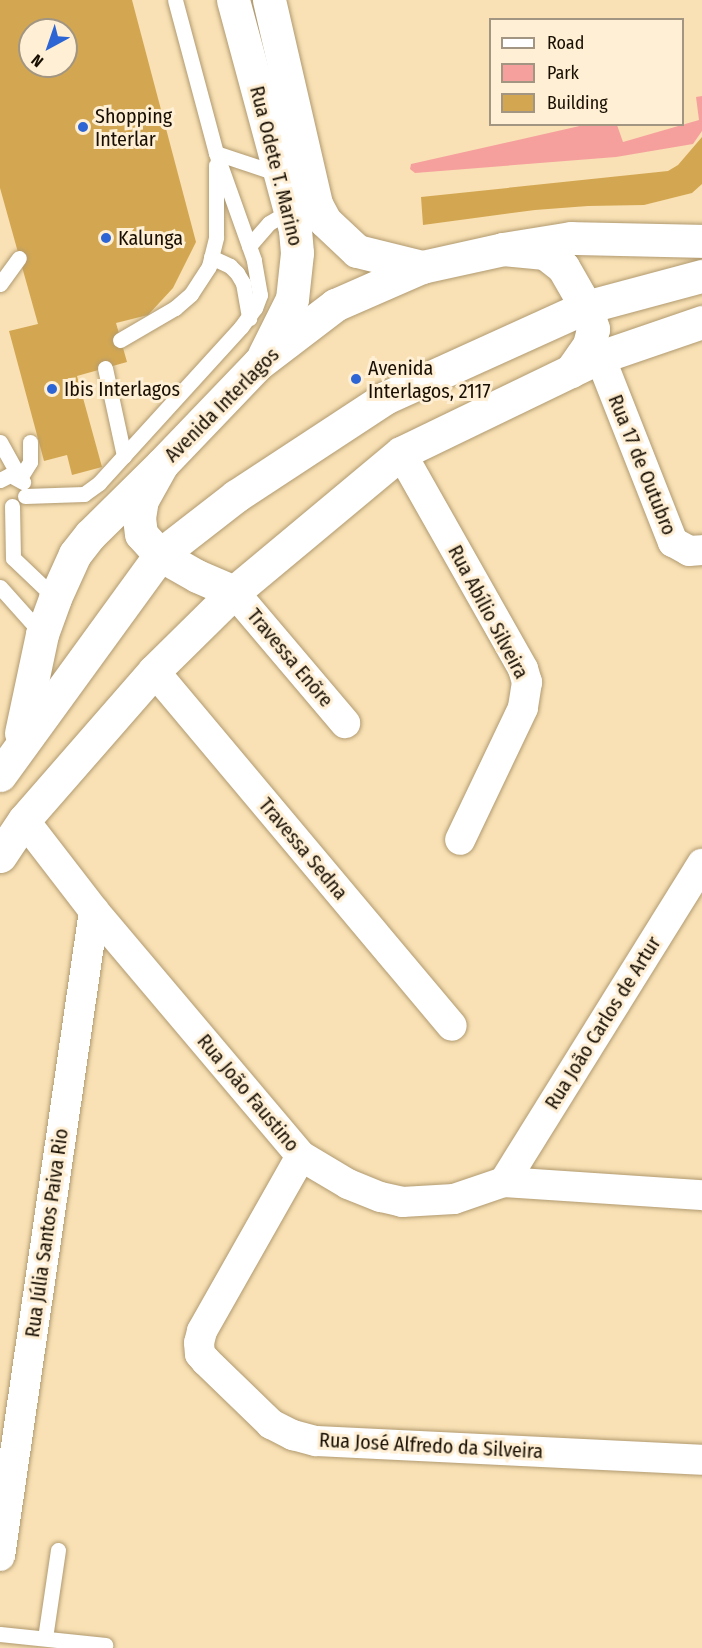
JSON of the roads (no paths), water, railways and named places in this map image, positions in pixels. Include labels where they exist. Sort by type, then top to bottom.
[{"type":"main road","name":"Rua Odete T. Marino","points":[[233,0],[290,211],[297,253],[292,298],[260,363]]},
{"type":"main road","name":"Rua Odete T. Marino","points":[[269,0],[316,204],[325,221],[357,251],[422,267]]},
{"type":"main road","points":[[503,249],[572,238],[702,241]]},
{"type":"main road","name":"Avenida Interlagos","points":[[234,592],[197,576],[160,555],[141,534],[139,518],[142,501],[162,464],[260,363],[336,305],[422,267],[503,249],[545,253],[552,256],[563,267],[586,307],[593,329],[592,338],[570,371]]},
{"type":"main road","points":[[0,775],[18,746],[160,555],[236,496],[385,398],[586,307],[702,276]]},
{"type":"main road","points":[[0,856],[24,820],[154,671],[234,592],[401,453],[600,357],[702,322]]},
{"type":"main road","points":[[18,746],[42,634],[75,554],[90,535],[162,464]]},
{"type":"street","name":"Rua 17 de Outubro","points":[[600,357],[673,542],[688,551],[702,550]]},
{"type":"street","name":"Rua Abílio Silveira","points":[[401,453],[523,669],[527,682],[524,708],[460,840]]},
{"type":"street","name":"Travessa Enõre","points":[[234,592],[345,723]]},
{"type":"street","name":"Travessa Sedna","points":[[154,671],[452,1026]]},
{"type":"street","name":"Rua João Faustino","points":[[24,820],[94,911],[301,1156],[348,1184],[381,1197],[402,1202],[454,1199],[504,1182],[702,1195]]},
{"type":"street","name":"Rua João Carlos de Artur","points":[[504,1182],[702,864]]},
{"type":"street","name":"Rua Júlia Santos Paiva Rio","points":[[0,1556],[94,911]]},
{"type":"street","name":"Rua José Alfredo da Silveira","points":[[301,1156],[202,1331],[199,1343],[200,1354],[206,1361],[271,1424],[292,1435],[316,1441],[702,1460]]},
{"type":"lane","points":[[25,496],[84,494],[99,483],[249,318],[260,295],[254,260],[216,153],[175,0]]},
{"type":"lane","points":[[216,153],[280,174]]},
{"type":"lane","points":[[120,340],[175,308],[191,294],[209,266],[216,237],[216,153]]},
{"type":"lane","points":[[249,246],[269,224],[290,211]]},
{"type":"lane","points":[[211,256],[230,266],[237,273],[243,283],[249,318]]},
{"type":"lane","points":[[0,284],[20,258]]},
{"type":"lane","points":[[105,368],[124,456]]},
{"type":"lane","points":[[0,442],[25,483],[25,496],[17,505],[6,503],[13,558],[55,598]]},
{"type":"lane","points":[[20,478],[30,462],[30,442]]},
{"type":"lane","points":[[0,480],[10,475],[20,478]]},
{"type":"lane","points":[[0,587],[42,634]]},
{"type":"lane","points":[[45,1638],[58,1550]]},
{"type":"lane","points":[[0,1634],[105,1645]]},
{"type":"place","name":"Shopping Interlar","points":[[83,127]]},
{"type":"place","name":"Kalunga","points":[[106,238]]},
{"type":"place","name":"Avenida Interlagos, 2117","points":[[356,379]]},
{"type":"place","name":"Ibis Interlagos","points":[[52,389]]}]
